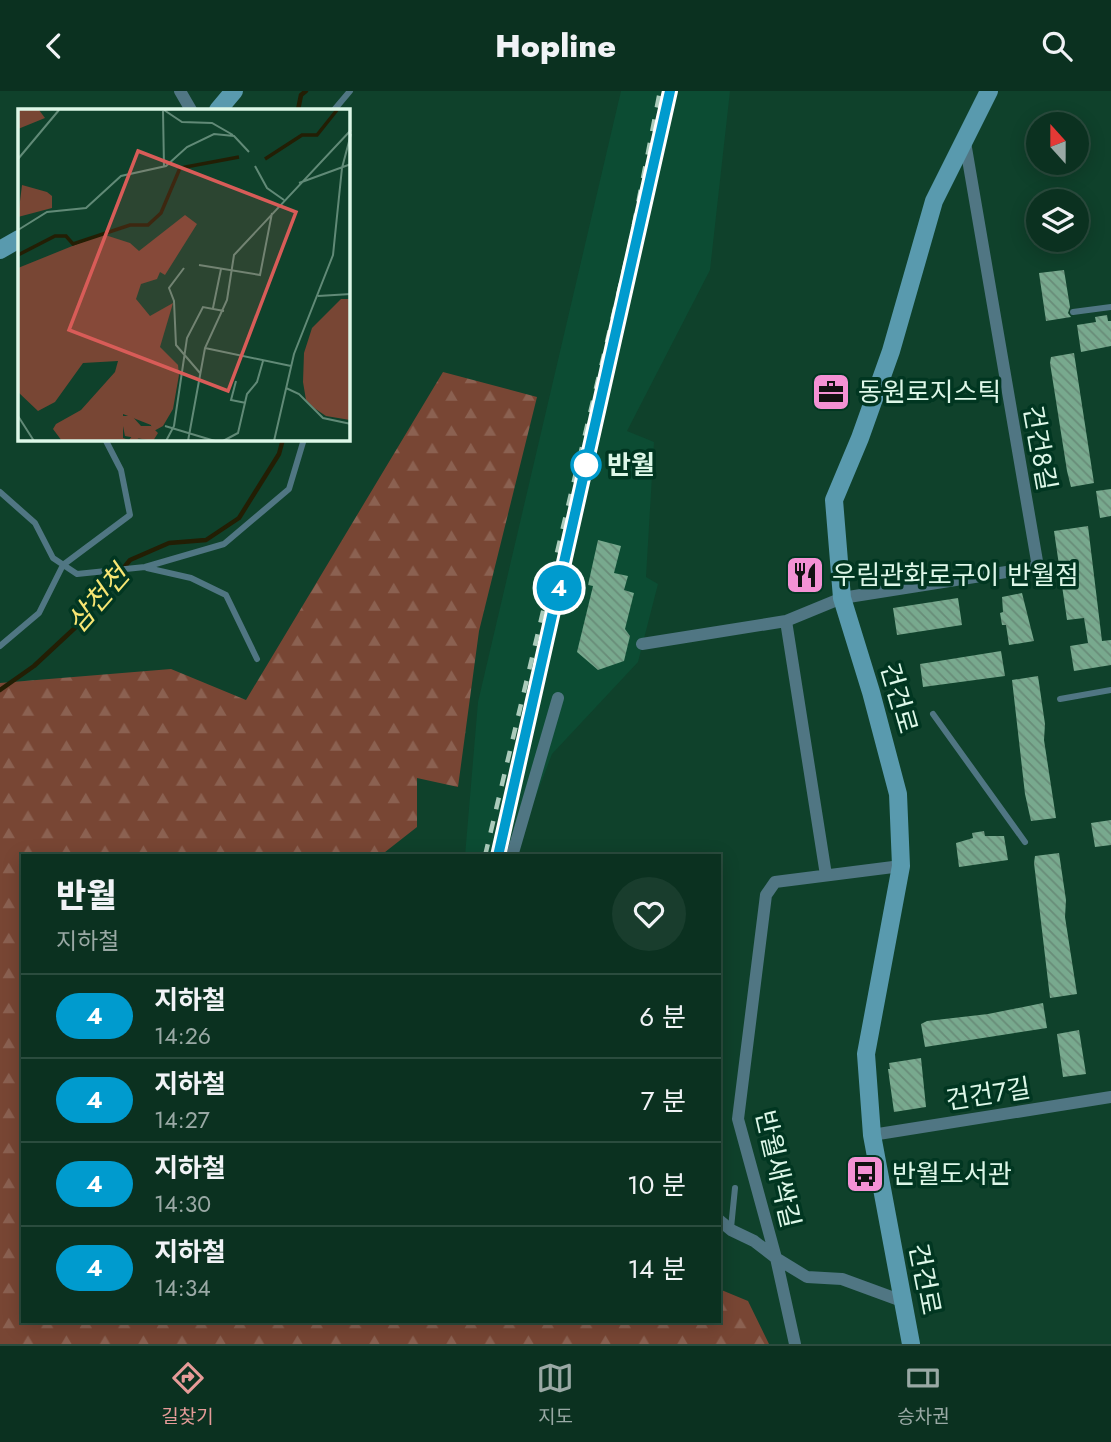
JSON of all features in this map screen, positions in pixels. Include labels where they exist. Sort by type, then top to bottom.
[{"type":"street","points":[[180,91],[190,109]]},
{"type":"street","points":[[219,109],[234,91]]},
{"type":"street","name":"건건로","points":[[911,1344],[872,1135],[866,1054],[901,866],[898,794],[842,598],[834,500],[860,438],[891,351],[934,201],[989,91]]},
{"type":"street","name":"건건8길","points":[[842,598],[1038,567],[965,142]]},
{"type":"street","points":[[0,250],[18,240]]},
{"type":"street","points":[[642,644],[786,621],[842,598]]},
{"type":"street","points":[[786,621],[826,875]]},
{"type":"street","points":[[513,854],[558,698]]},
{"type":"street","name":"반월새싹길","points":[[795,1344],[776,1258],[738,1119],[766,895],[775,882],[901,866]]},
{"type":"street","name":"건건7길","points":[[872,1135],[1111,1097]]},
{"type":"street","points":[[721,1222],[807,1277],[842,1279],[902,1301]]},
{"type":"lane","points":[[335,109],[350,91]]},
{"type":"lane","points":[[1073,312],[1111,307]]},
{"type":"lane","points":[[0,646],[39,613],[63,565],[130,515],[121,470],[106,441]]},
{"type":"lane","points":[[0,492],[35,523],[53,558],[76,573],[145,567],[225,544],[289,489],[303,441]]},
{"type":"lane","points":[[145,567],[191,578],[226,595],[257,659]]},
{"type":"lane","points":[[1060,699],[1111,690]]},
{"type":"lane","points":[[933,714],[1025,842]]},
{"type":"lane","points":[[731,1230],[735,1188]]},
{"type":"shaded area","points":[[621,91],[730,91],[710,270],[627,431],[654,442],[646,577],[658,584],[638,662],[552,754],[514,854],[465,854],[478,702]]},
{"type":"green space","points":[[443,372],[537,397],[479,631],[458,787],[417,778],[417,827],[383,854],[21,854],[21,1323],[721,1323],[721,1290],[748,1301],[769,1344],[0,1344],[0,683],[171,669],[246,700]]},
{"type":"building","points":[[1064,270],[1070,307],[1068,313],[1071,317],[1046,321],[1039,273]]},
{"type":"building","points":[[1107,315],[1108,321],[1111,321],[1111,346],[1081,352],[1077,325],[1096,322],[1095,317]]},
{"type":"building","points":[[1074,353],[1094,483],[1071,487],[1050,363],[1051,357]]},
{"type":"building","points":[[1111,489],[1111,516],[1100,518],[1096,491]]},
{"type":"building","points":[[1088,526],[1102,641],[1111,640],[1111,665],[1074,671],[1070,646],[1088,643],[1084,618],[1067,620],[1054,531]]},
{"type":"building","points":[[598,540],[621,546],[614,573],[628,576],[624,590],[634,593],[625,629],[630,636],[624,661],[598,670],[577,652],[593,586],[588,585]]},
{"type":"building","points":[[1022,593],[1034,641],[1009,645],[1006,625],[1002,625],[1000,613],[1003,612],[1002,597]]},
{"type":"building","points":[[958,598],[962,625],[897,635],[893,608]]},
{"type":"building","points":[[1001,651],[1005,676],[923,687],[920,664]]},
{"type":"building","points":[[1038,676],[1056,818],[1031,821],[1025,794],[1012,680]]},
{"type":"building","points":[[1111,820],[1111,845],[1095,847],[1091,823]]},
{"type":"building","points":[[984,831],[985,836],[1004,836],[1008,860],[959,867],[956,843],[973,838],[972,833]]},
{"type":"building","points":[[1059,853],[1066,900],[1065,917],[1077,994],[1050,998],[1034,863],[1035,856]]},
{"type":"building","points":[[1043,1003],[1047,1028],[925,1047],[921,1024],[927,1021],[988,1014]]},
{"type":"building","points":[[1079,1030],[1086,1074],[1063,1077],[1057,1034]]},
{"type":"building","points":[[921,1058],[926,1107],[894,1112],[889,1063]]},
{"type":"waterway","name":"삼천천","points":[[298,109],[301,95],[306,91]]},
{"type":"waterway","name":"삼천천","points":[[0,690],[34,666],[77,626],[130,560],[169,543],[206,540],[239,518],[279,454],[282,441]]},
{"type":"railway","points":[[485,854],[630,245],[660,91]]},
{"type":"railway","points":[[498,854],[558,593]]},
{"type":"metro line","name":"4","points":[[498,854],[670,91]]},
{"type":"place","name":"동원로지스틱","points":[[831,392]]},
{"type":"place","name":"반월","points":[[586,465]]},
{"type":"place","name":"우림관화로구이 반월점","points":[[805,575]]},
{"type":"place","name":"반월도서관","points":[[865,1174]]}]
